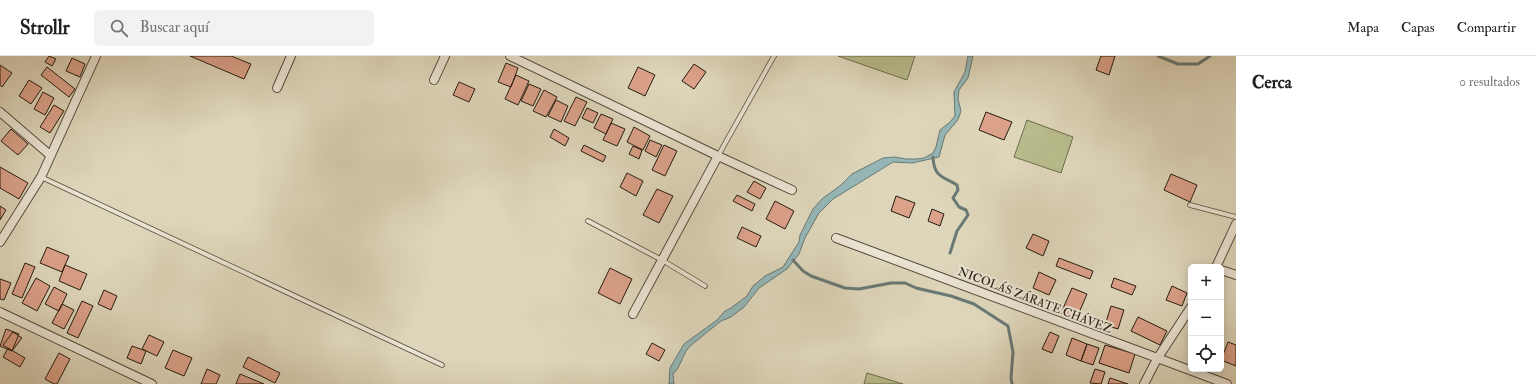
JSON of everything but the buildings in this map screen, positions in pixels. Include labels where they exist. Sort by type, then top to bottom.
[{"type":"street","points":[[0,242],[41,177],[96,56]]},
{"type":"street","points":[[276,88],[291,56]]},
{"type":"street","points":[[434,80],[445,56]]},
{"type":"street","points":[[510,56],[792,190]]},
{"type":"street","points":[[0,112],[50,155]]},
{"type":"street","points":[[633,314],[718,156]]},
{"type":"street","points":[[1217,264],[1236,224]]},
{"type":"street","name":"NICOLÁS ZÁRATE CHÁVEZ","points":[[836,238],[1227,384]]},
{"type":"street","points":[[1224,271],[1236,276]]},
{"type":"street","points":[[0,312],[152,384]]},
{"type":"street","points":[[1144,384],[1157,359],[1188,312]]},
{"type":"lane","points":[[718,156],[774,56]]},
{"type":"lane","points":[[41,177],[442,365]]},
{"type":"lane","points":[[1190,205],[1236,218]]},
{"type":"lane","points":[[588,221],[662,260],[705,286]]},
{"type":"green space","points":[[838,56],[915,56],[907,80]]},
{"type":"green space","points":[[1027,120],[1073,137],[1061,173],[1014,157]]},
{"type":"green space","points":[[867,373],[903,384],[864,384]]},
{"type":"water","points":[[968,56],[973,56],[968,78],[959,90],[958,99],[961,111],[957,121],[945,135],[939,157],[912,163],[893,162],[833,199],[819,213],[805,238],[799,254],[787,269],[759,288],[744,307],[731,317],[721,321],[690,346],[673,374],[674,384],[669,384],[670,368],[684,344],[717,320],[725,311],[747,296],[753,286],[765,276],[783,267],[799,242],[800,235],[813,209],[822,199],[841,185],[852,174],[883,158],[895,157],[917,159],[924,158],[933,153],[940,130],[955,116],[954,92],[965,72]]},
{"type":"waterway","points":[[1158,56],[1178,64],[1198,64],[1210,56]]},
{"type":"waterway","points":[[933,157],[937,172],[957,185],[958,190],[953,198],[959,207],[966,210],[968,215],[957,231],[950,253]]},
{"type":"waterway","points":[[793,260],[803,271],[811,276],[845,288],[859,289],[891,283],[905,283],[916,288],[951,296],[974,304],[1008,326],[1013,352],[1012,384]]}]
